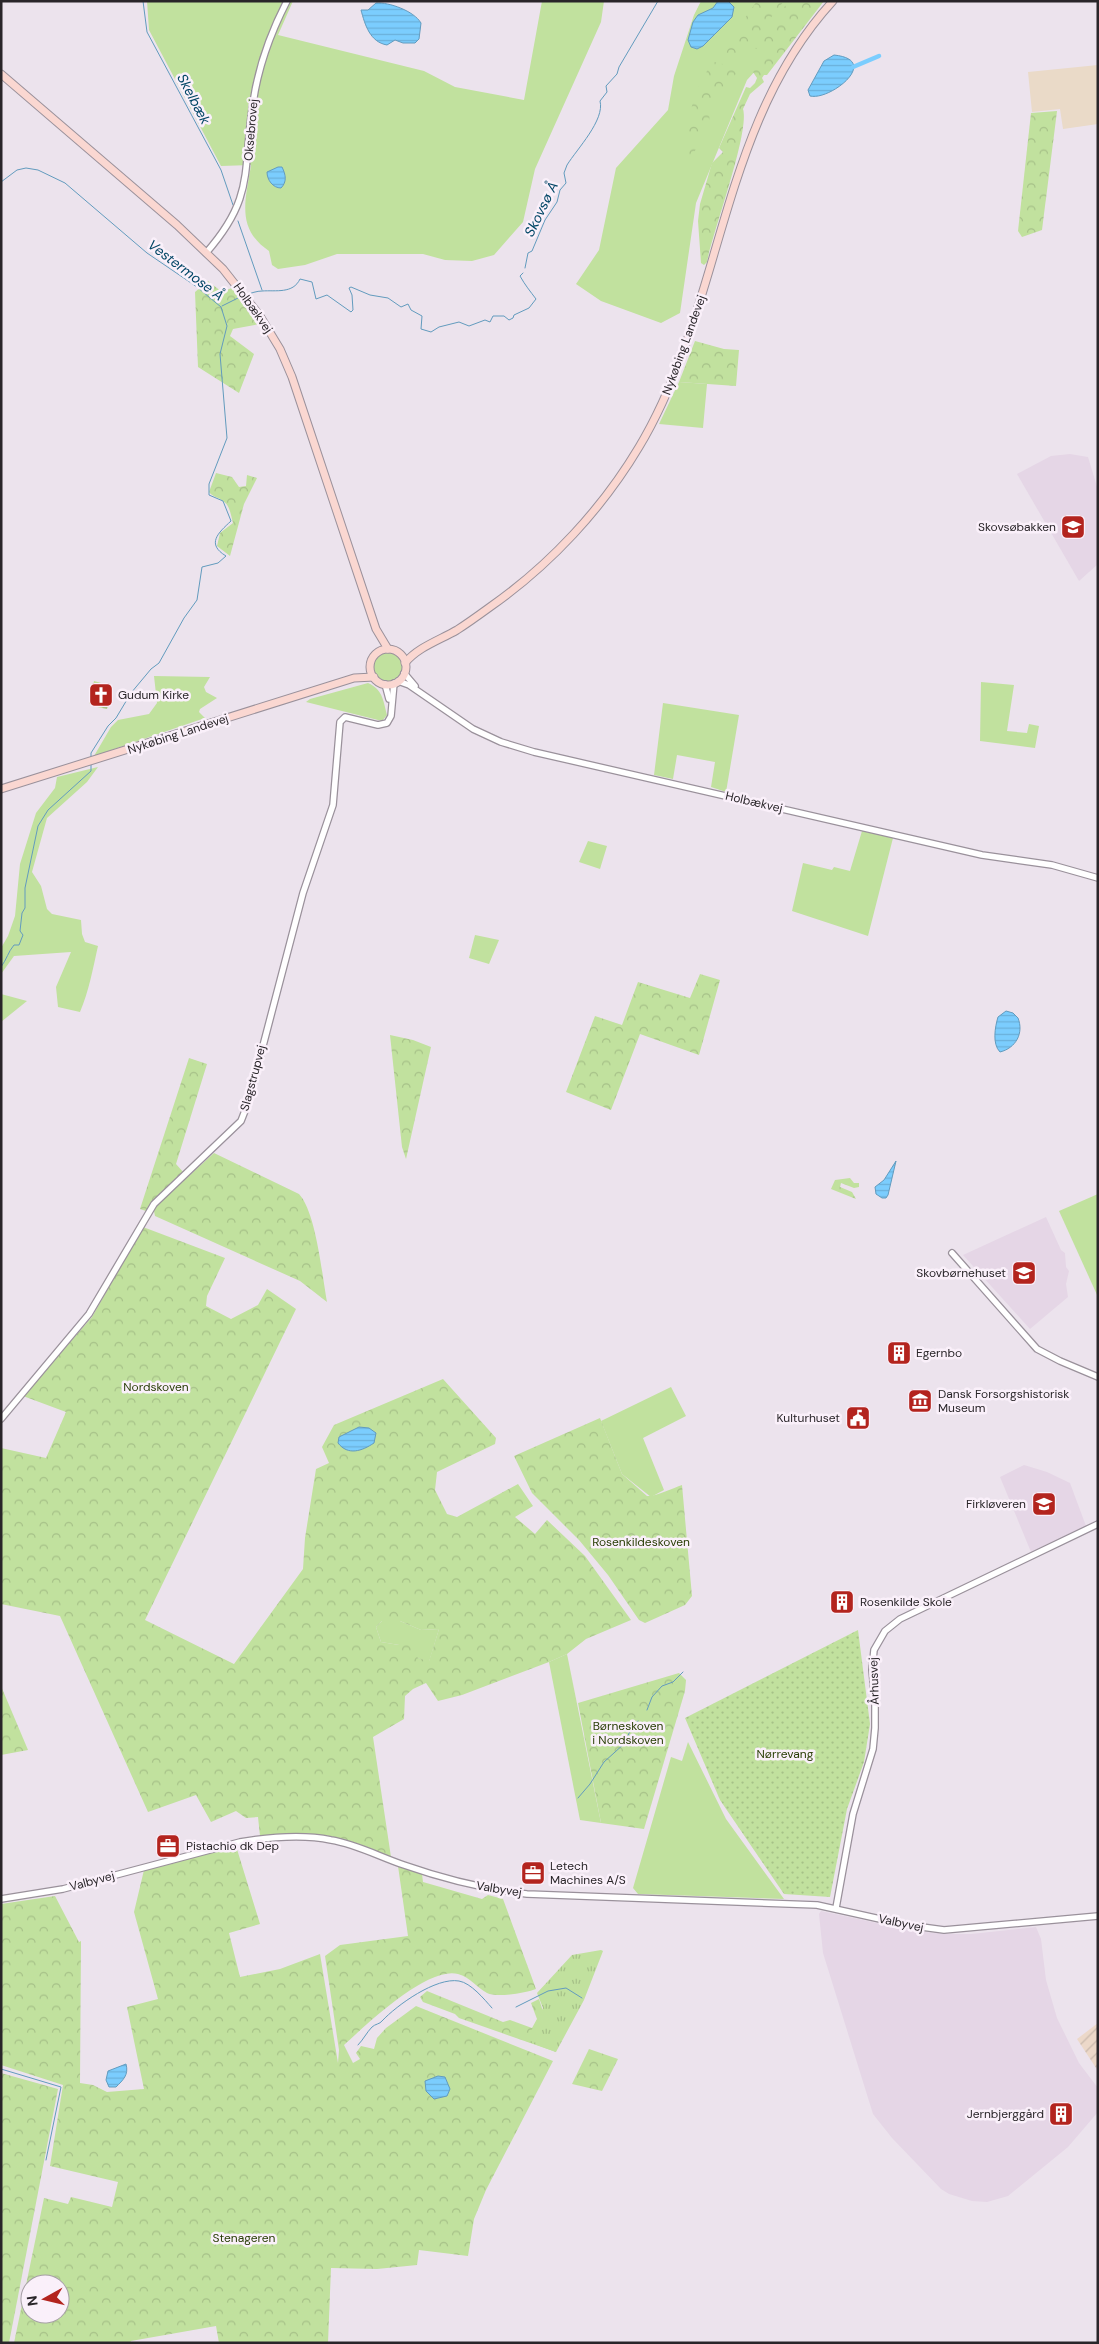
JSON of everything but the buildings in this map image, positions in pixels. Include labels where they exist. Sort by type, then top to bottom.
[{"type":"main road","name":"Nykøbing Landevej","points":[[405,663],[425,647],[458,629],[500,600],[554,554],[597,507],[639,448],[667,395],[682,357],[695,320],[734,184],[754,127],[789,58],[833,1]]},
{"type":"main road","name":"Holbækvej","points":[[1,74],[206,252],[246,295],[273,337],[292,377],[376,629],[388,649]]},
{"type":"main road","name":"Holbækvej","points":[[376,629],[378,652]]},
{"type":"main road","name":"Nykøbing Landevej","points":[[401,655],[425,647]]},
{"type":"main road","points":[[388,649],[401,655],[405,663],[404,673],[396,682],[385,684],[374,677],[370,668],[372,659],[378,652],[388,649]]},
{"type":"main road","name":"Nykøbing Landevej","points":[[1,790],[354,678],[370,668]]},
{"type":"main road","name":"Nykøbing Landevej","points":[[354,678],[374,677]]},
{"type":"street","name":"Oksebrovej","points":[[206,252],[230,222],[245,185],[255,91],[272,33],[287,1]]},
{"type":"street","name":"Holbækvej","points":[[404,673],[423,695]]},
{"type":"street","name":"Holbækvej","points":[[396,682],[423,695],[473,729],[501,742],[534,752],[982,855],[1052,865],[1098,878]]},
{"type":"street","points":[[391,713],[396,682]]},
{"type":"street","points":[[385,684],[391,713]]},
{"type":"street","name":"Slagstrupvej","points":[[1,1419],[89,1314],[154,1204],[241,1121],[248,1103],[303,893],[333,805],[340,722],[343,718],[348,717],[381,725],[388,721],[391,713]]},
{"type":"street","points":[[952,1253],[1037,1349],[1098,1377]]},
{"type":"street","name":"Århusvej","points":[[836,1908],[853,1814],[873,1750],[875,1702],[872,1660],[878,1640],[885,1631],[900,1619],[1098,1524]]},
{"type":"street","name":"Valbyvej","points":[[1,1899],[63,1889],[240,1842],[308,1837],[346,1843],[437,1877],[499,1891],[527,1894],[803,1904],[836,1908],[907,1925],[944,1930],[1098,1916]]},
{"type":"shaded area","points":[[1098,65],[1098,124],[1063,129],[1060,109],[1032,112],[1028,72]]},
{"type":"shaded area","name":"Skovsøbakken","points":[[1070,454],[1088,457],[1098,490],[1098,564],[1079,581],[1017,474],[1051,456]]},
{"type":"shaded area","name":"Skovbørnehuset","points":[[1046,1217],[1061,1250],[1065,1253],[1066,1267],[1069,1271],[1066,1284],[1068,1297],[1030,1329],[963,1255]]},
{"type":"shaded area","name":"Firkløveren","points":[[1024,1465],[1047,1472],[1070,1483],[1086,1526],[1031,1552],[1000,1477]]},
{"type":"shaded area","points":[[821,1911],[914,1931],[945,1934],[971,1934],[1036,1927],[1041,1939],[1046,1980],[1057,2018],[1079,2063],[1098,2088],[1098,2112],[1068,2147],[1008,2196],[987,2202],[972,2201],[949,2194],[941,2189],[892,2138],[873,2114],[823,1953],[819,1914]]},
{"type":"shaded area","points":[[1098,2023],[1098,2071],[1077,2039]]},
{"type":"green space","points":[[147,1],[293,1],[278,35],[424,71],[455,87],[524,100],[542,1],[604,1],[601,22],[535,169],[523,222],[494,255],[472,261],[445,260],[423,254],[337,254],[305,265],[278,269],[272,265],[269,251],[258,242],[251,233],[247,223],[245,212],[251,165],[221,166],[149,30]]},
{"type":"green space","points":[[701,1],[819,1],[747,80],[696,203],[680,313],[661,323],[601,301],[576,284],[599,250],[616,168],[668,110],[674,76],[694,15]]},
{"type":"green space","points":[[757,1],[784,1],[739,58],[738,71],[725,89],[728,92],[723,99],[714,100],[711,104],[709,121],[693,155],[688,156],[688,131],[695,94],[706,72],[714,62],[727,65],[732,59],[723,49]]},
{"type":"green space","points":[[789,1],[824,1],[767,75],[764,75],[762,78],[764,82],[750,94],[743,109],[744,121],[736,159],[707,262],[704,265],[701,263],[698,221],[700,204],[712,163],[723,152],[719,148],[746,87],[750,88],[755,83],[757,78],[753,72],[771,48],[768,45],[761,44],[756,49],[754,46]]},
{"type":"green space","points":[[1057,111],[1042,230],[1022,237],[1018,231],[1031,113]]},
{"type":"green space","points":[[208,281],[222,292],[234,287],[260,324],[233,329],[230,336],[254,354],[239,393],[198,367],[195,292]]},
{"type":"green space","points":[[695,341],[724,349],[739,350],[736,386],[679,382]]},
{"type":"green space","points":[[679,382],[707,384],[703,428],[659,424]]},
{"type":"green space","points":[[216,473],[232,477],[239,487],[246,486],[247,475],[257,478],[244,504],[230,556],[217,546],[220,533],[233,523],[227,505],[209,492]]},
{"type":"green space","points":[[388,652],[394,653],[402,661],[402,673],[394,681],[388,682],[382,681],[374,673],[373,667],[374,661],[382,653]]},
{"type":"green space","points":[[154,676],[210,677],[204,687],[206,692],[217,698],[200,709],[199,712],[205,718],[94,756],[111,727],[118,720],[149,714],[157,703]]},
{"type":"green space","points":[[94,681],[112,686],[113,692],[107,709],[92,706],[89,703]]},
{"type":"green space","points":[[981,682],[1014,685],[1007,731],[1027,733],[1029,724],[1039,726],[1035,748],[980,741]]},
{"type":"green space","points":[[368,683],[380,692],[383,700],[387,715],[382,721],[306,702],[310,699]]},
{"type":"green space","points":[[663,703],[739,715],[726,792],[711,787],[715,762],[677,755],[673,779],[654,775]]},
{"type":"green space","points":[[98,767],[87,782],[47,818],[32,872],[41,886],[47,909],[52,914],[81,920],[82,934],[85,942],[98,946],[80,1012],[58,1007],[56,987],[71,952],[14,956],[1,974],[1,948],[8,936],[15,916],[20,864],[36,813],[55,788],[57,777]]},
{"type":"green space","points":[[862,831],[893,838],[868,936],[792,911],[803,863],[832,870],[834,867],[850,871]]},
{"type":"green space","points":[[588,841],[607,846],[600,869],[579,862]]},
{"type":"green space","points":[[475,935],[499,940],[489,964],[469,958]]},
{"type":"green space","points":[[700,974],[720,980],[699,1055],[640,1034],[611,1110],[566,1092],[595,1016],[622,1025],[638,982],[690,998]]},
{"type":"green space","points":[[1,994],[27,1001],[1,1022]]},
{"type":"green space","points":[[390,1035],[413,1040],[431,1047],[406,1159],[402,1147]]},
{"type":"green space","points":[[189,1058],[207,1064],[176,1164],[184,1173],[146,1211],[140,1209]]},
{"type":"green space","points":[[214,1153],[299,1194],[305,1203],[314,1229],[327,1302],[300,1281],[155,1216],[156,1206]]},
{"type":"green space","points":[[850,1178],[854,1183],[859,1183],[859,1187],[854,1188],[841,1183],[840,1187],[852,1192],[856,1199],[831,1189],[835,1180]]},
{"type":"green space","points":[[1098,1194],[1098,1297],[1059,1211]]},
{"type":"green space","name":"Nordskoven","points":[[143,1227],[225,1258],[207,1296],[206,1306],[231,1319],[258,1305],[267,1289],[296,1309],[145,1620],[234,1664],[303,1569],[305,1538],[316,1469],[329,1463],[322,1447],[334,1425],[443,1379],[496,1438],[495,1444],[437,1472],[435,1490],[447,1514],[457,1517],[518,1484],[533,1506],[515,1517],[535,1534],[547,1520],[585,1556],[631,1620],[586,1639],[567,1654],[549,1662],[462,1695],[438,1701],[426,1683],[413,1689],[405,1696],[404,1719],[373,1737],[391,1857],[330,1836],[302,1833],[260,1836],[258,1817],[246,1818],[236,1811],[211,1822],[196,1795],[148,1812],[60,1616],[1,1604],[1,1448],[46,1458],[66,1412],[23,1396],[92,1317]],"holes":[[[382,1621],[400,1621],[421,1630],[439,1629],[429,1661],[418,1658],[409,1644],[399,1645],[381,1642],[376,1627]]]},
{"type":"green space","points":[[671,1387],[686,1416],[643,1438],[664,1490],[651,1497],[622,1474],[601,1421]]},
{"type":"green space","name":"Rosenkildeskoven","points":[[600,1418],[622,1474],[647,1496],[659,1494],[682,1485],[692,1596],[685,1605],[645,1623],[639,1620],[608,1575],[579,1540],[532,1493],[514,1456]]},
{"type":"green space","points":[[382,1621],[400,1621],[421,1630],[439,1629],[429,1662],[418,1658],[399,1645],[381,1642],[376,1627]]},
{"type":"green space","name":"Nørrevang","points":[[858,1630],[870,1724],[864,1762],[847,1809],[830,1897],[784,1894],[720,1800],[685,1718]]},
{"type":"green space","points":[[567,1654],[601,1823],[580,1820],[549,1662]]},
{"type":"green space","name":"Børneskoven i Nordskoven","points":[[679,1673],[686,1680],[685,1691],[644,1829],[601,1823],[578,1703]]},
{"type":"green space","points":[[1,1686],[28,1750],[1,1755]]},
{"type":"green space","points":[[688,1742],[726,1819],[784,1899],[638,1894],[633,1888],[671,1757],[682,1761]]},
{"type":"green space","name":"Stenageren","points":[[236,1846],[260,1924],[229,1933],[240,1977],[280,1969],[320,1954],[338,2063],[339,2050],[325,1956],[340,1945],[408,1936],[398,1866],[422,1874],[423,1882],[482,1899],[488,1895],[503,1899],[536,1989],[497,1995],[483,1991],[462,1975],[445,1974],[430,1979],[398,1999],[344,2045],[353,2063],[360,2059],[356,2053],[361,2046],[374,2049],[377,2038],[386,2028],[416,2006],[553,2061],[486,2190],[474,2219],[468,2256],[419,2250],[417,2265],[377,2269],[331,2268],[328,2343],[219,2343],[216,2326],[131,2341],[130,2343],[14,2343],[20,2314],[20,2324],[70,2324],[70,2274],[28,2274],[44,2198],[68,2204],[71,2197],[112,2207],[118,2182],[50,2166],[63,2085],[1,2065],[1,1904],[55,1896],[79,1942],[81,1941],[80,2083],[93,2085],[107,2092],[144,2089],[127,2007],[158,1999],[134,1912],[144,1870]]},
{"type":"green space","points":[[603,1951],[584,2000],[556,2052],[526,2041],[543,2008],[537,1993],[572,1955]]},
{"type":"green space","points":[[427,1991],[503,2022],[510,2020],[532,2028],[537,2019],[531,2003],[539,1999],[556,2052],[459,2018],[455,2014],[423,2002],[420,1997]]},
{"type":"green space","points":[[589,2049],[618,2059],[602,2091],[572,2084]]},
{"type":"green space","points":[[1,2073],[58,2089],[22,2274],[20,2274],[20,2286],[9,2343],[1,2343]]},
{"type":"water","points":[[718,1],[728,1],[734,7],[732,17],[703,46],[697,49],[691,47],[688,40],[693,22],[698,15],[713,8]]},
{"type":"water","points":[[376,3],[394,6],[407,11],[418,19],[421,23],[419,39],[415,43],[403,43],[395,40],[387,45],[372,37],[361,10],[368,10]]},
{"type":"water","points":[[834,55],[848,58],[853,64],[853,71],[848,79],[839,87],[819,96],[810,96],[808,90],[824,61]]},
{"type":"water","points":[[282,167],[285,176],[285,181],[281,188],[273,185],[267,175],[267,172]]},
{"type":"water","points":[[1006,1011],[1013,1013],[1018,1018],[1020,1029],[1014,1043],[1006,1050],[1000,1052],[996,1045],[995,1030],[998,1017]]},
{"type":"water","points":[[896,1161],[888,1195],[886,1198],[882,1198],[876,1194],[875,1187],[884,1180]]},
{"type":"water","points":[[359,1427],[369,1428],[376,1433],[374,1443],[360,1450],[346,1450],[338,1443],[339,1437]]},
{"type":"water","points":[[126,2064],[127,2071],[123,2080],[116,2087],[109,2087],[106,2080],[108,2071]]},
{"type":"water","points":[[438,2076],[445,2077],[450,2089],[447,2096],[434,2099],[426,2091],[425,2081]]},
{"type":"waterway","name":"Skelbæk","points":[[143,1],[147,32],[221,170],[233,205]]},
{"type":"waterway","name":"Skovsø Å","points":[[525,268],[528,253],[532,251],[545,220],[557,202],[560,190],[566,183],[564,173],[567,165],[589,134],[598,117],[600,101],[607,92],[606,86],[617,74],[619,67],[658,1]]},
{"type":"waterway","points":[[853,67],[879,56]]},
{"type":"waterway","name":"Vestermose Å","points":[[1,182],[17,170],[26,168],[38,170],[65,183],[147,253],[197,287],[221,307],[227,326],[220,354],[227,438],[209,484],[209,495],[223,501],[231,521],[218,534],[215,543],[220,552],[226,556],[218,563],[202,567],[197,600],[184,618],[159,663],[151,669],[131,693],[91,753],[91,757]]},
{"type":"waterway","name":"Skelbæk","points":[[238,221],[262,290]]},
{"type":"waterway","name":"Skovsø Å","points":[[246,295],[258,291],[289,289],[297,284],[300,279],[312,282],[316,299],[327,295],[351,312],[353,310],[352,295],[349,288],[351,287],[370,295],[388,298],[401,307],[408,304],[411,310],[422,316],[421,329],[431,332],[439,327],[459,322],[469,326],[485,320],[490,322],[493,316],[504,316],[509,320],[514,315],[529,308],[536,299],[520,276],[523,273]]},
{"type":"waterway","points":[[222,306],[240,297]]},
{"type":"waterway","name":"Vestermose Å","points":[[1,967],[14,945],[19,945],[23,935],[20,931],[22,913],[25,908],[25,888],[38,826],[48,810],[91,771],[91,764]]},
{"type":"waterway","points":[[647,1710],[652,1697],[662,1686],[673,1682],[683,1672]]},
{"type":"waterway","points":[[578,1798],[590,1784],[604,1762],[625,1743],[632,1726],[638,1721]]},
{"type":"waterway","points":[[358,2045],[372,2027],[381,2022],[397,2007],[418,1993],[439,1983],[450,1981],[464,1982],[477,1992],[492,2008]]},
{"type":"waterway","points":[[516,2007],[548,1991],[566,1988],[582,1998]]},
{"type":"waterway","points":[[1,2069],[61,2087],[46,2160]]},
{"type":"place","name":"Skovsøbakken","points":[[1073,527]]},
{"type":"place","name":"Gudum Kirke","points":[[101,695]]},
{"type":"place","name":"Skovbørnehuset","points":[[1024,1273]]},
{"type":"place","name":"Egernbo","points":[[899,1353]]},
{"type":"place","name":"Dansk Forsorgshistorisk Museum","points":[[920,1401]]},
{"type":"place","name":"Kulturhuset","points":[[858,1418]]},
{"type":"place","name":"Firkløveren","points":[[1044,1504]]},
{"type":"place","name":"Rosenkilde Skole","points":[[842,1602]]},
{"type":"place","name":"Pistachio dk Dep","points":[[168,1846]]},
{"type":"place","name":"Letech Machines A/S","points":[[533,1873]]},
{"type":"place","name":"Jernbjerggård","points":[[1061,2114]]}]
